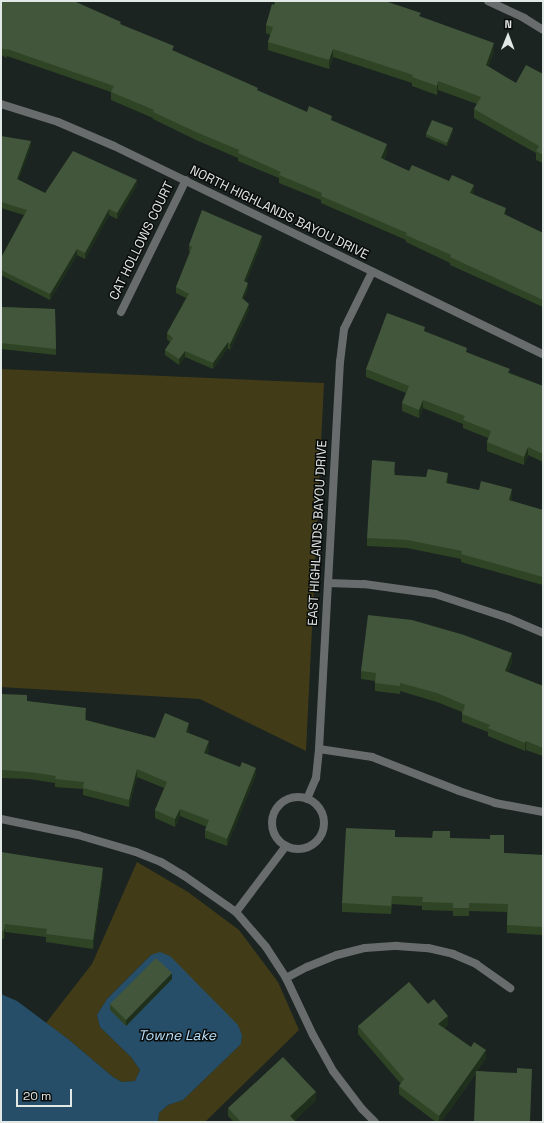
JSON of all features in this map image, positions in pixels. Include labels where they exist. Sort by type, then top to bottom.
[{"type":"street","points":[[488,1],[524,18],[543,30]]},
{"type":"street","name":"NORTH HIGHLANDS BAYOU DRIVE","points":[[1,104],[58,122],[186,180],[372,272],[508,335],[543,354]]},
{"type":"street","name":"CAT HOLLOWS COURT","points":[[121,312],[186,180]]},
{"type":"street","name":"EAST HIGHLANDS BAYOU DRIVE","points":[[307,799],[316,778],[340,362],[344,329],[372,272]]},
{"type":"street","points":[[328,583],[364,584],[435,594],[508,618],[543,633]]},
{"type":"street","points":[[318,749],[372,756],[466,793],[495,802],[543,812]]},
{"type":"street","points":[[289,799],[307,799],[318,808],[322,814],[324,822],[322,833],[317,841],[310,846],[301,849],[286,846],[274,833],[272,824],[273,815],[277,808],[289,799]]},
{"type":"street","points":[[1,819],[78,835],[136,852],[161,862],[183,875],[236,912],[266,947],[286,978],[313,1035],[333,1070],[362,1109],[375,1122]]},
{"type":"street","points":[[236,912],[286,846]]},
{"type":"street","points":[[286,978],[337,955],[365,948],[397,946],[428,948],[453,954],[476,964],[510,988]]},
{"type":"shaded area","points":[[1,369],[324,383],[306,751],[200,699],[1,687]]},
{"type":"shaded area","points":[[137,862],[188,892],[239,930],[278,982],[299,1030],[205,1122],[158,1122],[159,1113],[168,1105],[183,1100],[241,1044],[242,1035],[151,955],[107,999],[97,1015],[100,1027],[131,1057],[140,1070],[135,1081],[122,1082],[113,1077],[68,1039],[46,1023],[92,964]]},
{"type":"water","name":"Towne Lake","points":[[160,952],[170,956],[238,1025],[242,1035],[241,1044],[183,1100],[168,1105],[159,1113],[158,1122],[1,1122],[1,994],[17,1001],[68,1039],[113,1077],[122,1082],[135,1081],[140,1070],[131,1057],[100,1027],[97,1015],[107,999],[151,955]]},
{"type":"building","points":[[1,1],[76,1],[121,22],[120,24],[174,46],[172,50],[258,88],[257,90],[307,112],[309,106],[332,116],[331,120],[387,144],[381,158],[409,171],[412,165],[449,181],[452,175],[474,185],[470,193],[506,208],[504,214],[543,233],[543,300],[450,257],[451,255],[406,235],[407,233],[321,196],[322,193],[279,175],[281,172],[238,153],[239,150],[153,112],[154,110],[111,92],[114,86],[1,48]]},
{"type":"building","points":[[275,1],[385,1],[421,13],[419,16],[494,43],[486,65],[516,83],[526,65],[543,74],[543,155],[536,151],[539,146],[474,109],[481,97],[438,81],[437,86],[412,77],[413,75],[333,49],[329,60],[268,42],[273,27],[266,25],[272,4],[274,5]]},
{"type":"building","points":[[432,120],[453,128],[447,143],[426,134]]},
{"type":"building","points":[[1,136],[31,141],[17,179],[45,193],[73,151],[137,180],[117,213],[109,209],[85,253],[77,249],[50,294],[1,270],[1,258],[27,210],[1,202]]},
{"type":"building","points":[[202,210],[262,236],[244,281],[248,283],[242,298],[249,304],[230,344],[228,342],[213,363],[185,351],[179,359],[165,350],[173,338],[167,333],[189,294],[176,287],[192,247],[189,245]]},
{"type":"building","points":[[1,307],[55,309],[56,349],[1,343]]},
{"type":"building","points":[[387,313],[425,327],[424,331],[467,348],[466,352],[510,369],[508,373],[543,386],[543,454],[528,447],[524,457],[487,442],[491,431],[463,420],[465,416],[423,400],[419,410],[402,403],[409,386],[366,369]]},
{"type":"building","points":[[372,460],[395,462],[394,475],[426,477],[428,469],[448,473],[446,483],[479,490],[481,481],[512,489],[509,500],[543,510],[543,577],[461,554],[462,551],[407,540],[367,538]]},
{"type":"building","points":[[368,615],[412,620],[464,635],[512,653],[505,671],[543,686],[543,748],[526,741],[525,743],[488,728],[490,725],[462,714],[465,705],[437,693],[400,683],[400,686],[375,683],[376,673],[361,671]]},
{"type":"building","points":[[1,694],[27,695],[27,701],[86,708],[85,720],[155,738],[165,713],[189,723],[186,732],[209,741],[204,753],[240,767],[242,762],[256,768],[227,839],[205,830],[209,820],[180,809],[175,819],[155,810],[167,782],[137,769],[129,800],[83,788],[84,782],[55,779],[56,776],[29,772],[1,770]]},
{"type":"building","points":[[346,828],[395,830],[395,837],[432,838],[433,831],[450,831],[450,838],[490,839],[490,835],[504,835],[504,853],[543,855],[543,927],[507,925],[508,904],[469,903],[469,908],[453,908],[453,903],[422,902],[423,897],[392,896],[391,906],[342,903]]},
{"type":"building","points":[[1,852],[103,868],[93,940],[46,934],[47,929],[5,924],[4,931],[1,931]]},
{"type":"building","points":[[156,958],[172,973],[126,1020],[110,1004]]},
{"type":"building","points":[[409,982],[428,1004],[434,999],[448,1016],[438,1024],[471,1047],[474,1042],[486,1050],[439,1116],[399,1086],[404,1079],[358,1026]]},
{"type":"building","points":[[283,1057],[316,1092],[290,1116],[296,1122],[241,1122],[228,1108]]},
{"type":"building","points":[[517,1068],[532,1069],[530,1122],[474,1122],[476,1071],[517,1073]]}]
